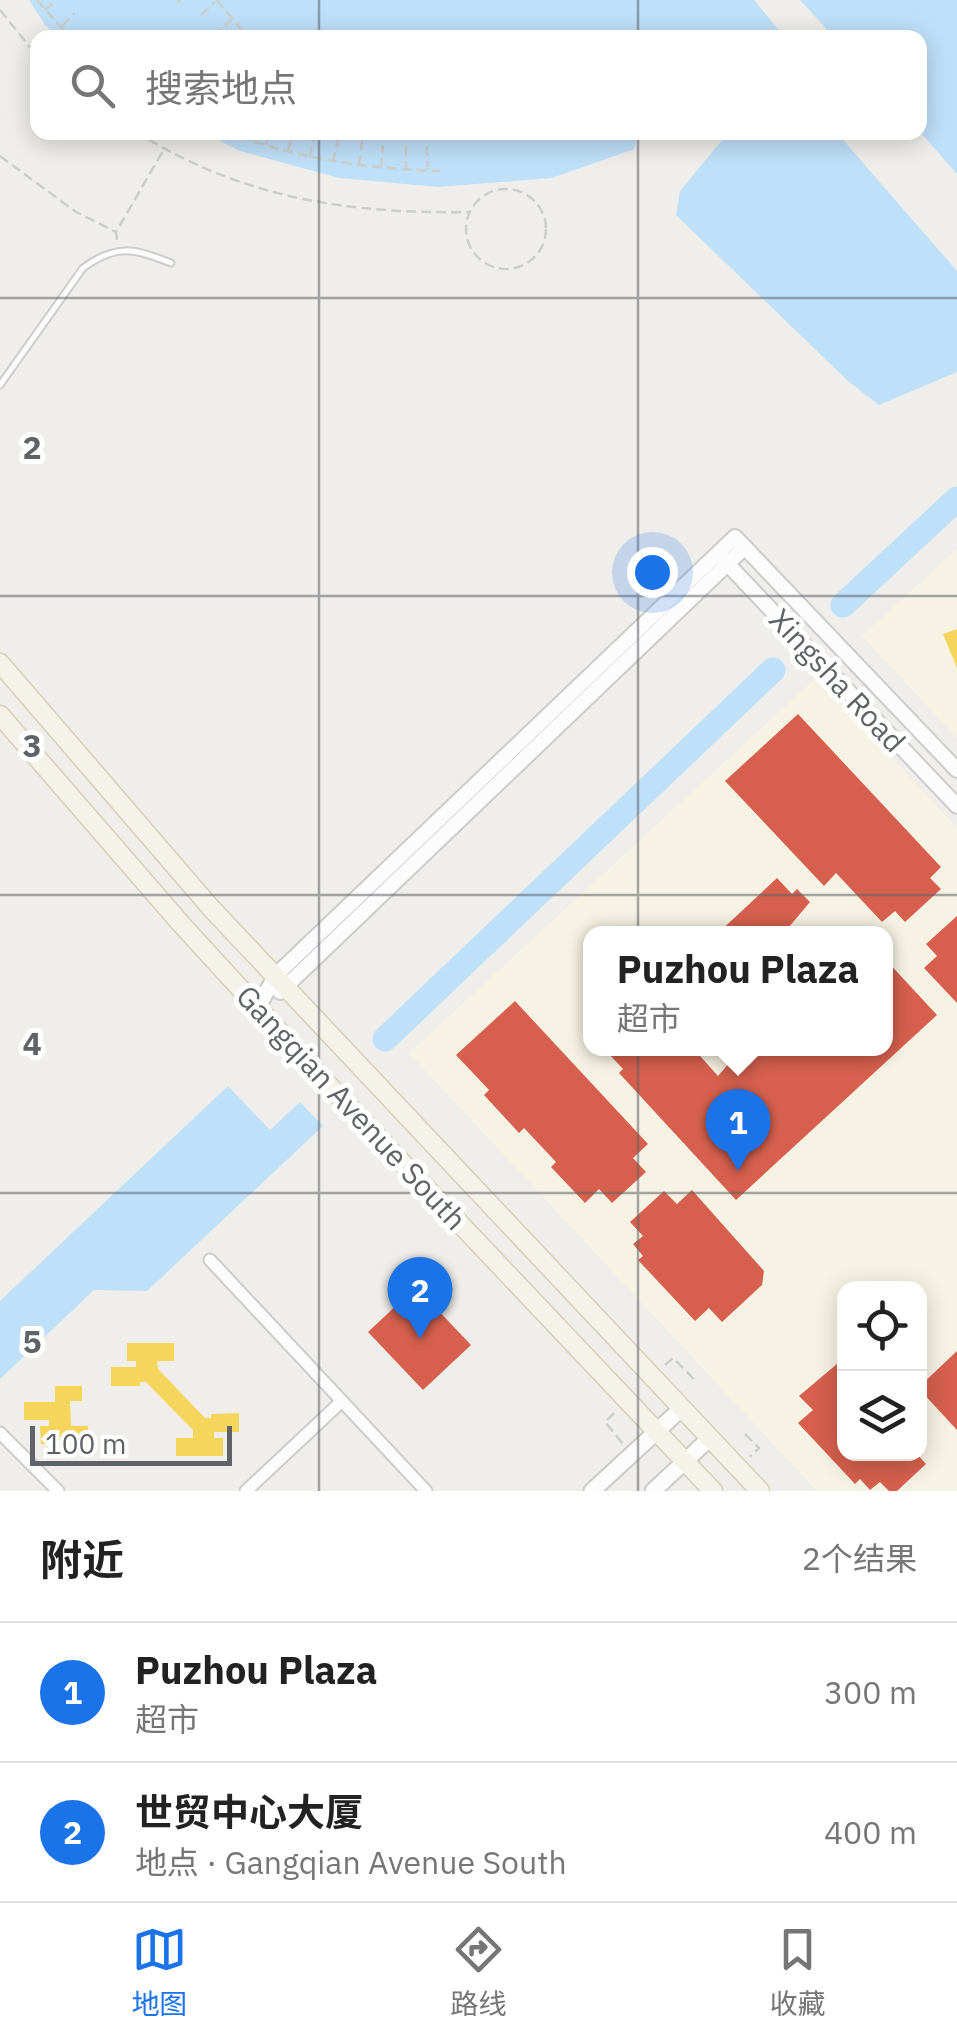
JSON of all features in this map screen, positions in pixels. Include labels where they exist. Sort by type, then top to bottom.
[{"type":"main road","name":"Gangqian Avenue South","points":[[0,663],[212,908],[760,1491]]},
{"type":"main road","name":"Gangqian Avenue South","points":[[0,715],[258,1008],[714,1491]]},
{"type":"main road","points":[[592,1491],[682,1408]]},
{"type":"main road","points":[[652,1491],[710,1438]]},
{"type":"street","name":"Xingsha Road","points":[[957,770],[740,542],[723,559],[957,806]]},
{"type":"street","points":[[258,1008],[280,982],[723,559]]},
{"type":"street","points":[[210,1260],[426,1491]]},
{"type":"street","points":[[246,1491],[342,1401]]},
{"type":"street","points":[[0,1433],[58,1491]]},
{"type":"lane","points":[[0,386],[82,268],[118,250],[140,252],[170,263]]},
{"type":"path","points":[[37,0],[60,28],[75,13]]},
{"type":"path","points":[[44,11],[56,0]]},
{"type":"path","points":[[201,15],[217,0],[242,30]]},
{"type":"path","points":[[0,10],[30,46]]},
{"type":"path","points":[[220,30],[232,18]]},
{"type":"path","points":[[149,140],[212,173],[290,198],[372,211],[470,212]]},
{"type":"path","points":[[252,140],[266,147],[333,162],[440,170]]},
{"type":"path","points":[[266,147],[268,140]]},
{"type":"path","points":[[288,152],[292,140]]},
{"type":"path","points":[[310,157],[313,140]]},
{"type":"path","points":[[333,162],[338,140]]},
{"type":"path","points":[[358,165],[362,141]]},
{"type":"path","points":[[381,168],[383,145]]},
{"type":"path","points":[[406,146],[406,170]]},
{"type":"path","points":[[428,146],[428,170]]},
{"type":"path","points":[[118,250],[116,232],[163,149]]},
{"type":"path","points":[[0,156],[76,212],[116,232]]},
{"type":"path","points":[[516,190],[528,196],[544,217],[543,244],[524,264],[512,268],[487,264],[469,246],[466,234],[470,212],[490,192],[516,190]]},
{"type":"path","points":[[663,1368],[673,1358],[696,1381]]},
{"type":"path","points":[[616,1411],[605,1422],[624,1445]]},
{"type":"path","points":[[745,1434],[759,1448],[749,1458]]},
{"type":"shaded area","points":[[957,549],[957,738],[862,636]]},
{"type":"shaded area","points":[[817,677],[957,828],[957,1491],[817,1491],[409,1053]]},
{"type":"water","points":[[29,0],[754,0],[779,30],[50,30]]},
{"type":"water","points":[[800,0],[957,0],[957,174],[927,140],[927,30],[828,30]]},
{"type":"water","points":[[218,140],[636,140],[634,149],[552,178],[438,187],[339,178],[240,151]]},
{"type":"water","points":[[722,140],[843,140],[957,271],[957,372],[879,405],[848,381],[676,215],[680,191]]},
{"type":"water","points":[[228,1086],[270,1130],[300,1102],[323,1126],[147,1291],[94,1290],[0,1379],[0,1301]]},
{"type":"building: 住宅","points":[[957,629],[957,668],[943,634]]},
{"type":"building: 住宅","points":[[127,1343],[174,1343],[174,1361],[157,1361],[158,1369],[205,1418],[211,1418],[211,1414],[239,1413],[239,1432],[214,1432],[214,1438],[223,1438],[223,1456],[176,1456],[176,1438],[193,1438],[193,1430],[146,1382],[140,1382],[140,1386],[111,1386],[111,1367],[136,1367],[136,1361],[127,1361]]},
{"type":"building: 住宅","points":[[55,1386],[82,1386],[82,1401],[70,1401],[71,1426],[88,1426],[88,1444],[41,1444],[40,1426],[49,1426],[49,1420],[24,1420],[24,1402],[55,1402]]},
{"type":"building: 商业","points":[[798,714],[941,867],[930,878],[941,889],[905,922],[895,911],[882,922],[836,873],[824,886],[725,781]]},
{"type":"building: 商业","points":[[777,878],[792,894],[797,889],[810,902],[790,926],[726,926]]},
{"type":"building: 商业","points":[[957,916],[957,1003],[924,968],[937,956],[926,944]]},
{"type":"building: 商业","points":[[893,968],[937,1015],[893,1055]]},
{"type":"building: 商业","points":[[515,1001],[648,1144],[633,1158],[646,1172],[612,1203],[599,1189],[585,1203],[551,1167],[556,1162],[524,1128],[519,1133],[484,1095],[489,1090],[456,1055]]},
{"type":"building: 商业","points":[[611,1056],[700,1056],[718,1076],[735,1056],[892,1056],[736,1200],[619,1073],[623,1069]]},
{"type":"building: 商业","points":[[692,1190],[764,1271],[762,1285],[722,1322],[709,1308],[695,1321],[638,1260],[643,1256],[633,1244],[643,1236],[630,1222],[664,1191],[677,1204]]},
{"type":"building: 商业","points":[[416,1287],[471,1345],[423,1390],[368,1332]]},
{"type":"building: 商业","points":[[957,1351],[957,1430],[927,1398],[927,1379]]},
{"type":"building: 商业","points":[[837,1364],[837,1461],[926,1464],[897,1491],[889,1491],[880,1482],[870,1490],[860,1479],[855,1484],[798,1423],[813,1410],[799,1396]]},
{"type":"waterway","points":[[843,605],[957,499]]},
{"type":"waterway","points":[[385,1039],[773,670]]},
{"type":"place","name":"Puzhou Plaza","points":[[738,1171]]},
{"type":"place","name":"世贸中心大厦","points":[[420,1339]]}]
